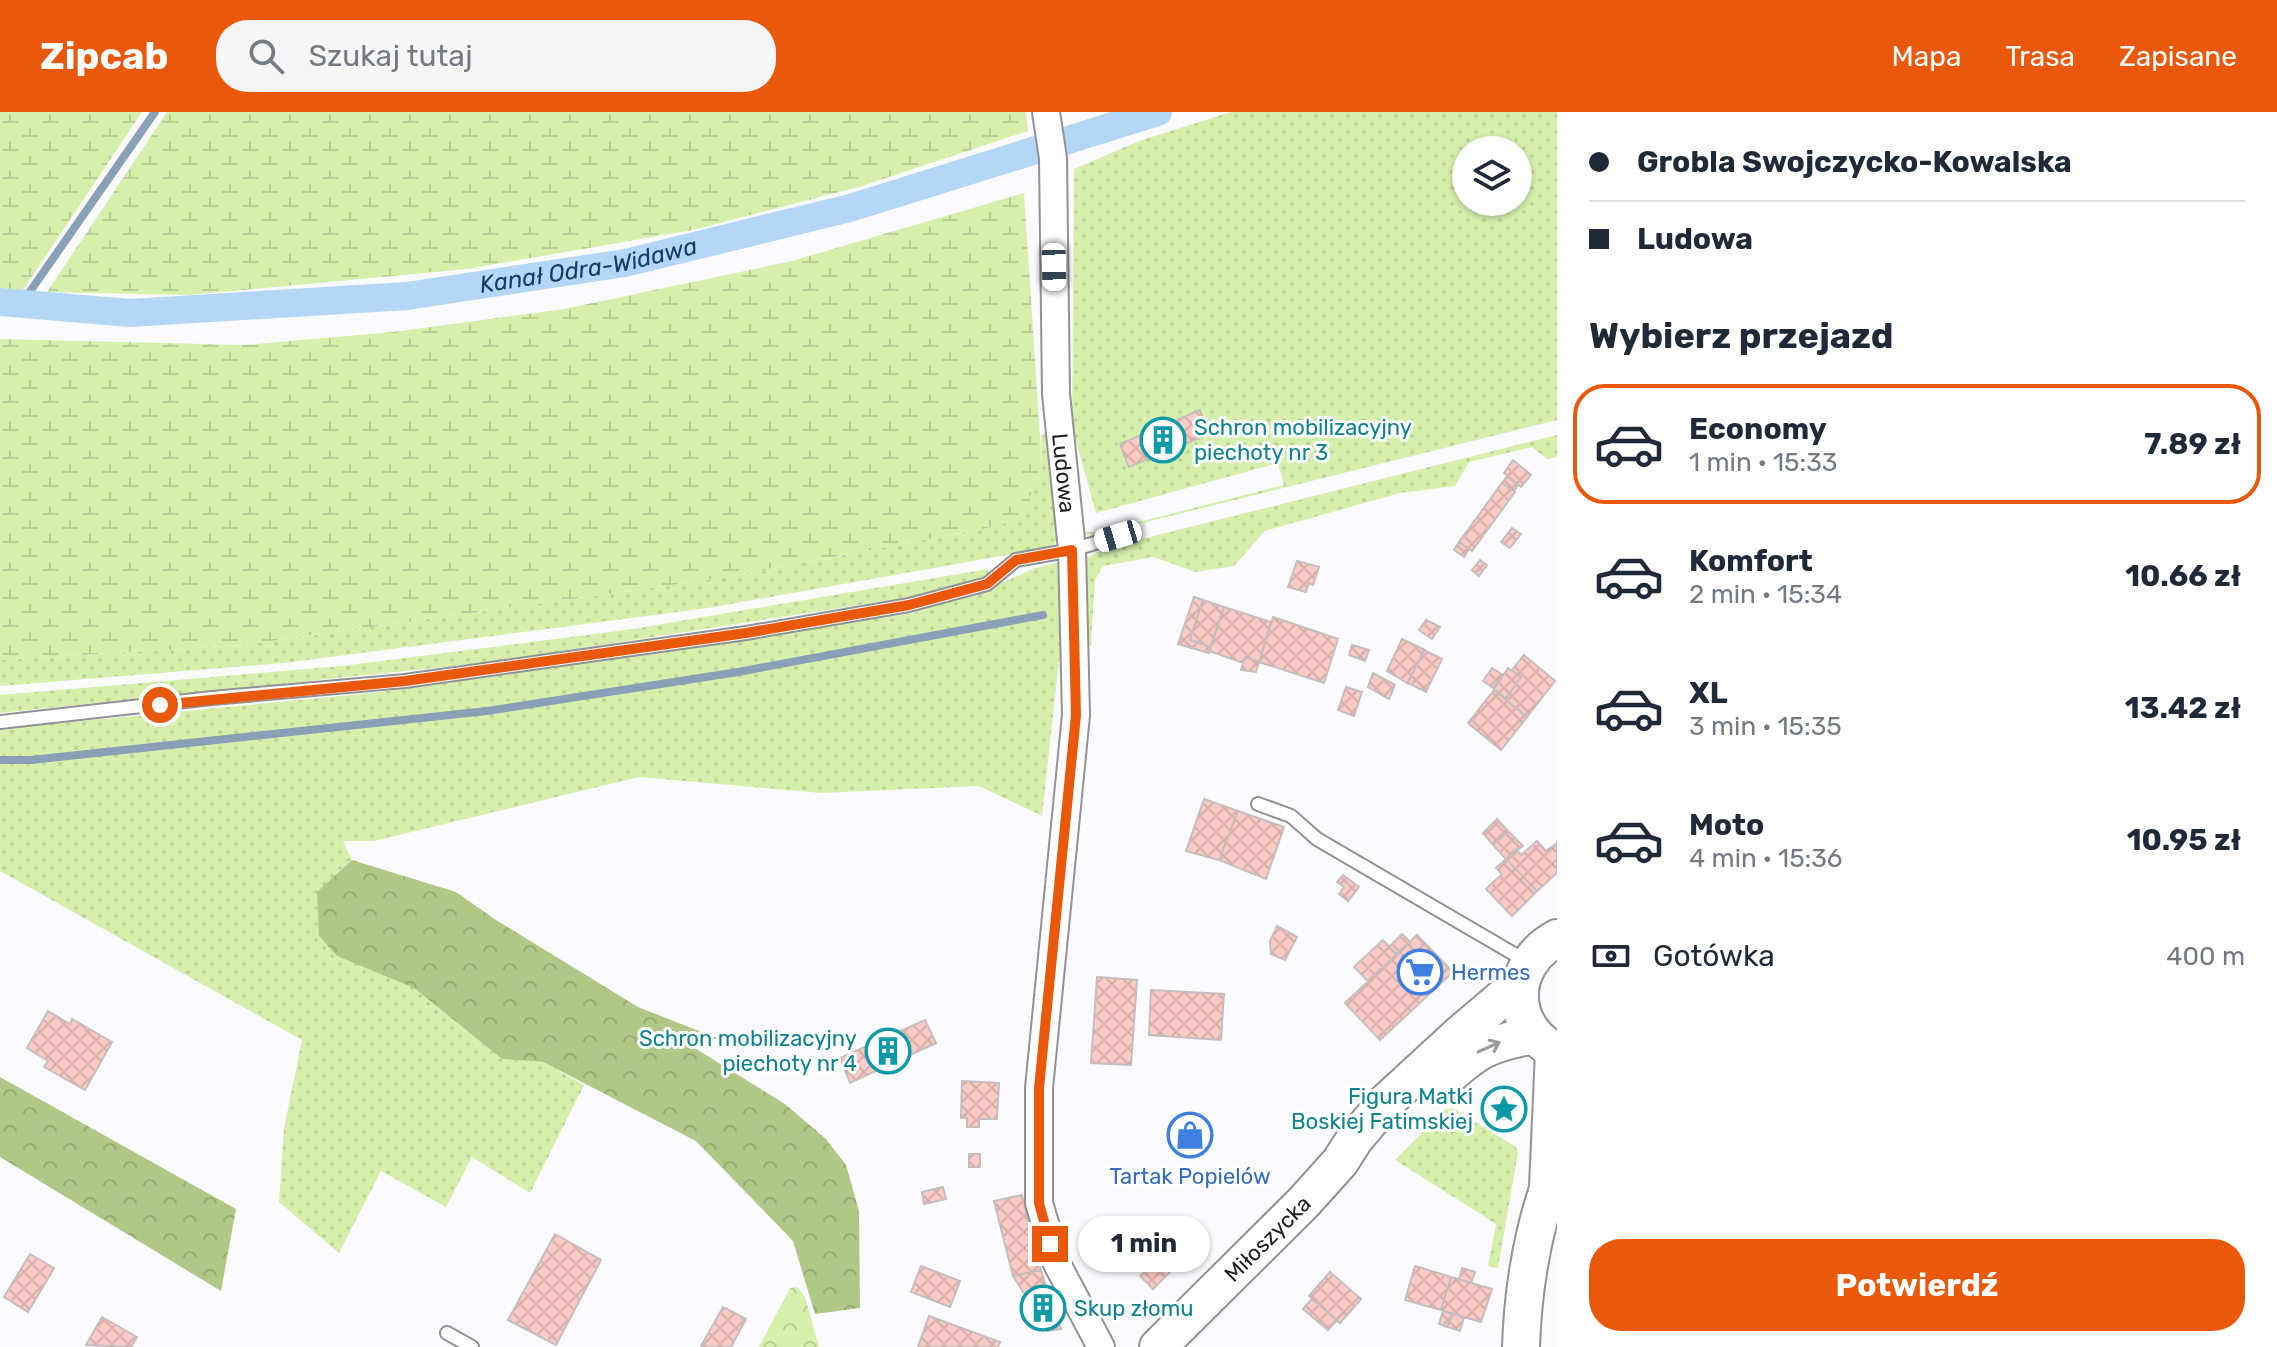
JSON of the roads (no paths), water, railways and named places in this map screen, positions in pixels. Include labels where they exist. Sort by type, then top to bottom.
[{"type":"street","name":"Ludowa","points":[[1046,117],[1053,171],[1056,394],[1072,550],[1076,715],[1039,1088],[1039,1203],[1057,1264],[1101,1347]]},
{"type":"street","name":"Miłoszycka","points":[[1158,1347],[1304,1202],[1340,1162],[1385,1103],[1524,973],[1540,949],[1557,938]]},
{"type":"street","points":[[1521,1347],[1531,1253],[1552,1176],[1548,1046],[1524,1020],[1520,1002],[1524,973]]},
{"type":"street","name":"Miłoszycka","points":[[1340,1162],[1390,1131],[1471,1055],[1500,1042],[1548,1046]]},
{"type":"lane","points":[[0,722],[212,698],[405,681],[746,633],[909,605],[987,584],[1016,560],[1072,550],[1118,536]]},
{"type":"lane","points":[[1258,804],[1291,816],[1317,839],[1524,973]]},
{"type":"lane","points":[[447,1333],[472,1347]]},
{"type":"waterway","points":[[22,303],[155,112]]},
{"type":"waterway","name":"Kanał Odra-Widawa","points":[[0,302],[130,313],[407,296],[625,263],[850,208],[1158,112]]},
{"type":"waterway","points":[[0,760],[31,760],[487,711],[738,672],[1043,615]]},
{"type":"place","name":"Schron mobilizacyjny piechoty nr 3","points":[[1163,440]]},
{"type":"place","name":"Hermes","points":[[1420,972]]},
{"type":"place","name":"Schron mobilizacyjny piechoty nr 4","points":[[888,1051]]},
{"type":"place","name":"Figura Matki Boskiej Fatimskiej","points":[[1504,1109]]},
{"type":"place","name":"Tartak Popielów","points":[[1190,1135]]},
{"type":"place","name":"Skup złomu","points":[[1043,1308]]}]
